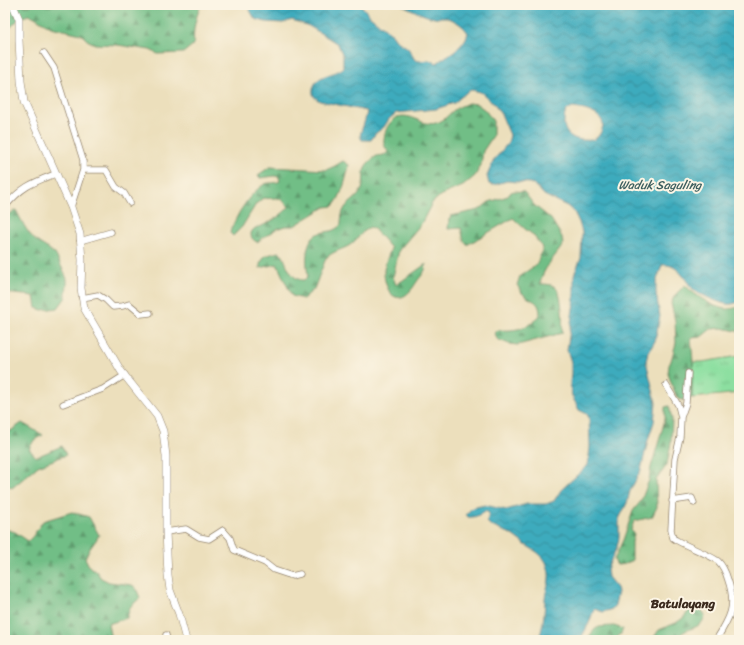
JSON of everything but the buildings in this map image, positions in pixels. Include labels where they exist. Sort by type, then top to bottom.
[{"type":"main road","points":[[13,5],[19,19],[21,81],[24,102],[76,220],[82,260],[82,298],[86,312],[115,362],[158,416],[163,431],[166,462],[166,532],[168,575],[170,590],[179,614],[186,640]]},
{"type":"street","points":[[44,53],[54,68],[83,160],[83,170],[71,207]]},
{"type":"street","points":[[83,170],[106,170],[116,187],[124,194],[130,203]]},
{"type":"street","points":[[5,207],[16,194],[23,189],[55,174]]},
{"type":"street","points":[[80,240],[111,232]]},
{"type":"street","points":[[82,298],[98,295],[113,307],[129,304],[141,314],[150,313]]},
{"type":"street","points":[[688,373],[686,403],[681,417],[680,437],[675,459],[670,530],[673,538],[718,561],[723,568],[731,589],[732,609],[726,625],[716,640]]},
{"type":"street","points":[[63,404],[103,389],[125,376]]},
{"type":"street","points":[[666,385],[678,406],[681,417]]},
{"type":"street","points":[[672,501],[692,498],[694,503]]},
{"type":"street","points":[[166,532],[186,530],[199,537],[209,539],[223,530],[230,538],[234,550],[264,562],[274,570],[292,576],[300,574]]},
{"type":"street","points":[[716,640],[724,639]]},
{"type":"green space","points":[[5,5],[201,5],[195,24],[194,44],[183,53],[158,54],[150,50],[118,45],[95,44],[87,40],[81,34],[51,27],[33,16],[28,15],[19,19],[7,31],[5,31]]},
{"type":"green space","points":[[468,103],[477,104],[485,110],[493,121],[493,136],[483,151],[481,165],[475,176],[463,186],[441,195],[432,203],[421,224],[399,250],[393,277],[396,285],[426,264],[424,273],[406,295],[395,297],[389,290],[385,281],[384,269],[391,248],[374,229],[370,227],[350,245],[326,258],[314,289],[303,299],[292,296],[277,264],[260,268],[260,264],[265,256],[278,252],[282,254],[293,275],[300,280],[304,280],[308,276],[307,251],[311,240],[315,235],[333,230],[341,225],[343,211],[362,189],[365,166],[376,157],[384,155],[388,152],[384,145],[384,137],[387,127],[394,119],[406,116],[430,124],[436,123],[444,119],[456,109]]},
{"type":"green space","points":[[343,161],[349,165],[348,170],[341,193],[333,206],[325,207],[294,226],[285,226],[276,229],[257,242],[251,237],[252,231],[255,228],[277,218],[289,207],[282,200],[277,198],[263,198],[256,204],[242,227],[233,236],[230,233],[239,213],[254,193],[265,184],[280,181],[279,177],[275,176],[260,178],[258,175],[270,167],[326,170]]},
{"type":"green space","points":[[511,192],[524,192],[534,205],[551,219],[562,237],[563,245],[546,268],[540,284],[552,285],[558,290],[562,309],[562,333],[518,345],[509,344],[497,339],[495,333],[498,330],[510,330],[527,326],[536,320],[540,315],[540,310],[537,303],[525,296],[517,285],[520,276],[536,265],[542,252],[540,244],[532,234],[513,218],[467,245],[464,241],[461,228],[448,229],[449,219],[451,216],[479,210],[489,202],[508,196]]},
{"type":"green space","points":[[16,210],[31,236],[55,254],[67,279],[66,297],[58,308],[42,310],[36,308],[34,296],[5,293],[5,217]]},
{"type":"green space","points":[[685,285],[698,296],[716,306],[726,309],[739,307],[739,333],[737,331],[722,328],[711,329],[701,337],[691,338],[693,362],[692,398],[682,400],[677,398],[668,374],[669,365],[676,343],[675,321],[671,303],[675,295]]},
{"type":"green space","points":[[739,356],[739,393],[692,398],[693,362]]},
{"type":"green space","points":[[669,406],[672,419],[671,442],[667,465],[656,480],[657,507],[652,517],[634,521],[631,530],[634,534],[632,542],[632,560],[625,564],[617,565],[614,560],[633,511],[641,501],[649,480],[651,467],[665,419],[665,407]]},
{"type":"green space","points":[[5,422],[9,432],[22,423],[43,435],[34,440],[29,449],[36,457],[62,446],[66,455],[38,466],[12,488],[5,484]]},
{"type":"green space","points":[[72,512],[89,517],[99,535],[85,558],[89,566],[96,571],[101,578],[109,582],[132,585],[136,588],[140,598],[130,607],[127,618],[108,624],[111,640],[5,640],[5,529],[15,532],[28,541],[43,521]]},
{"type":"green space","points":[[700,608],[705,615],[704,620],[696,627],[682,633],[675,640],[652,640],[659,630],[676,623],[690,610]]},
{"type":"green space","points":[[604,626],[614,626],[623,629],[621,634],[614,640],[587,640],[595,629]]},
{"type":"water","name":"Waduk Saguling","points":[[247,5],[361,5],[370,16],[392,34],[397,41],[408,48],[415,60],[429,60],[437,63],[459,47],[463,43],[468,33],[461,25],[451,19],[431,17],[418,13],[402,5],[739,5],[739,302],[724,304],[709,298],[692,288],[680,272],[672,266],[662,265],[656,283],[656,293],[660,316],[655,341],[648,353],[646,361],[656,403],[654,422],[641,470],[630,491],[627,503],[619,519],[619,538],[617,547],[607,569],[608,577],[617,588],[618,592],[615,605],[612,609],[603,612],[594,609],[589,623],[580,640],[538,640],[542,626],[549,579],[548,567],[544,558],[513,535],[489,524],[487,522],[489,513],[485,511],[473,517],[468,517],[466,514],[472,508],[485,505],[506,510],[527,504],[546,504],[554,501],[561,490],[588,465],[590,447],[589,418],[587,414],[579,410],[572,396],[570,383],[571,362],[567,350],[574,302],[574,275],[581,258],[582,232],[574,212],[567,206],[544,195],[538,188],[530,183],[507,181],[493,185],[489,184],[487,176],[494,160],[508,143],[510,135],[502,116],[494,104],[482,93],[472,90],[468,91],[454,103],[436,109],[396,113],[371,140],[362,140],[360,136],[367,111],[320,101],[313,94],[314,85],[317,81],[343,68],[343,56],[338,44],[309,26],[292,20],[283,23],[266,22],[255,19]],"holes":[[[571,108],[592,113],[601,119],[603,124],[602,130],[595,139],[576,139],[568,134],[564,126],[566,111]]]},
{"type":"district","name":"Batulayang","points":[[683,603]]}]
